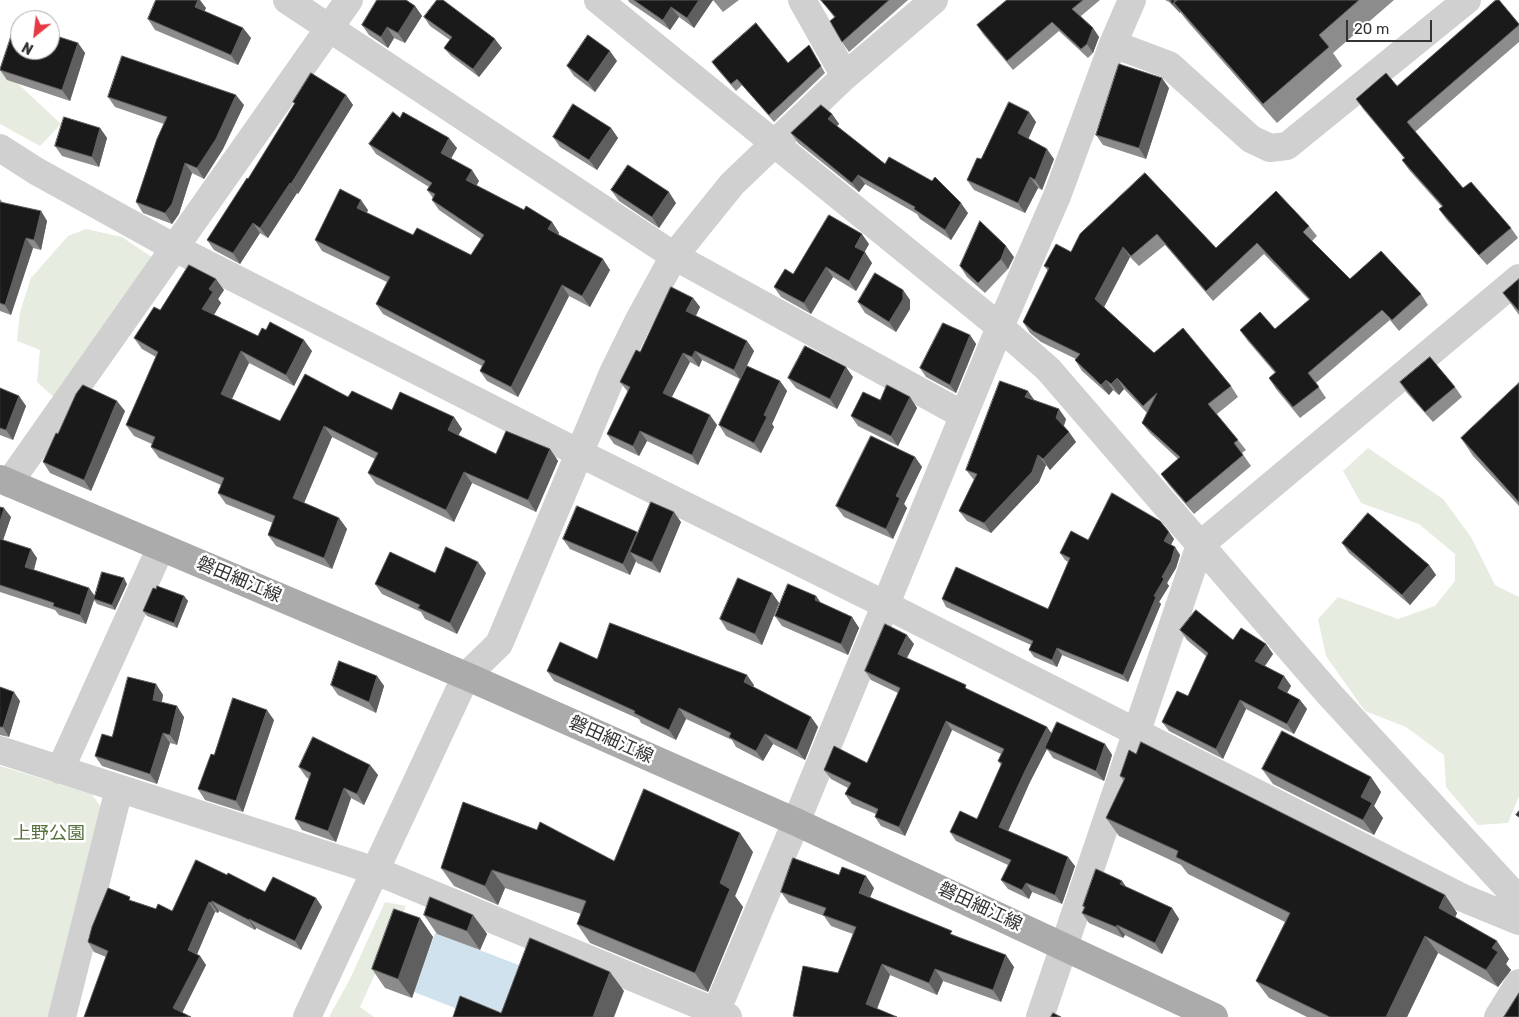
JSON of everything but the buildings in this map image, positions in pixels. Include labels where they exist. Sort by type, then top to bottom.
[{"type":"main road","name":"磐田細江線","points":[[5,481],[466,676],[796,822],[1214,1017]]},
{"type":"street","points":[[287,0],[674,256],[963,415]]},
{"type":"street","points":[[5,481],[175,248],[349,0]]},
{"type":"street","points":[[802,0],[844,76]]},
{"type":"street","points":[[307,1017],[466,676],[499,644],[612,373],[674,256],[732,184],[844,76],[934,0]]},
{"type":"street","points":[[0,750],[376,871],[722,1014],[796,822],[884,604],[1057,196],[1113,44],[1132,0]]},
{"type":"street","points":[[1113,44],[1170,65],[1251,139],[1270,148],[1287,146],[1467,0]]},
{"type":"street","points":[[606,3],[774,144],[1000,327],[1048,369],[1330,695],[1519,900]]},
{"type":"street","points":[[0,148],[36,171],[175,248],[579,453],[884,604],[1463,898],[1519,921]]},
{"type":"street","points":[[1040,1017],[1200,545],[1519,278]]},
{"type":"street","points":[[60,770],[161,547]]},
{"type":"street","points":[[62,1017],[119,789]]},
{"type":"street","points":[[1498,1017],[1519,983]]},
{"type":"green space","points":[[0,67],[61,124],[40,146],[0,124]]},
{"type":"green space","points":[[86,229],[122,237],[156,260],[57,400],[37,382],[40,350],[17,341],[20,312],[31,278],[68,236]]},
{"type":"green space","points":[[1368,448],[1443,499],[1471,537],[1495,585],[1519,597],[1519,796],[1508,823],[1478,825],[1446,787],[1444,755],[1406,727],[1365,711],[1326,656],[1318,619],[1338,597],[1398,619],[1435,606],[1455,581],[1455,554],[1419,524],[1361,503],[1343,471]]},
{"type":"green space","name":"上野公園","points":[[0,766],[92,794],[104,812],[55,1017],[0,1017]]},
{"type":"green space","points":[[385,902],[406,906],[360,1007],[374,1017],[329,1017],[350,979]]},
{"type":"water","points":[[435,933],[537,972],[520,1017],[478,1017],[414,992]]}]
